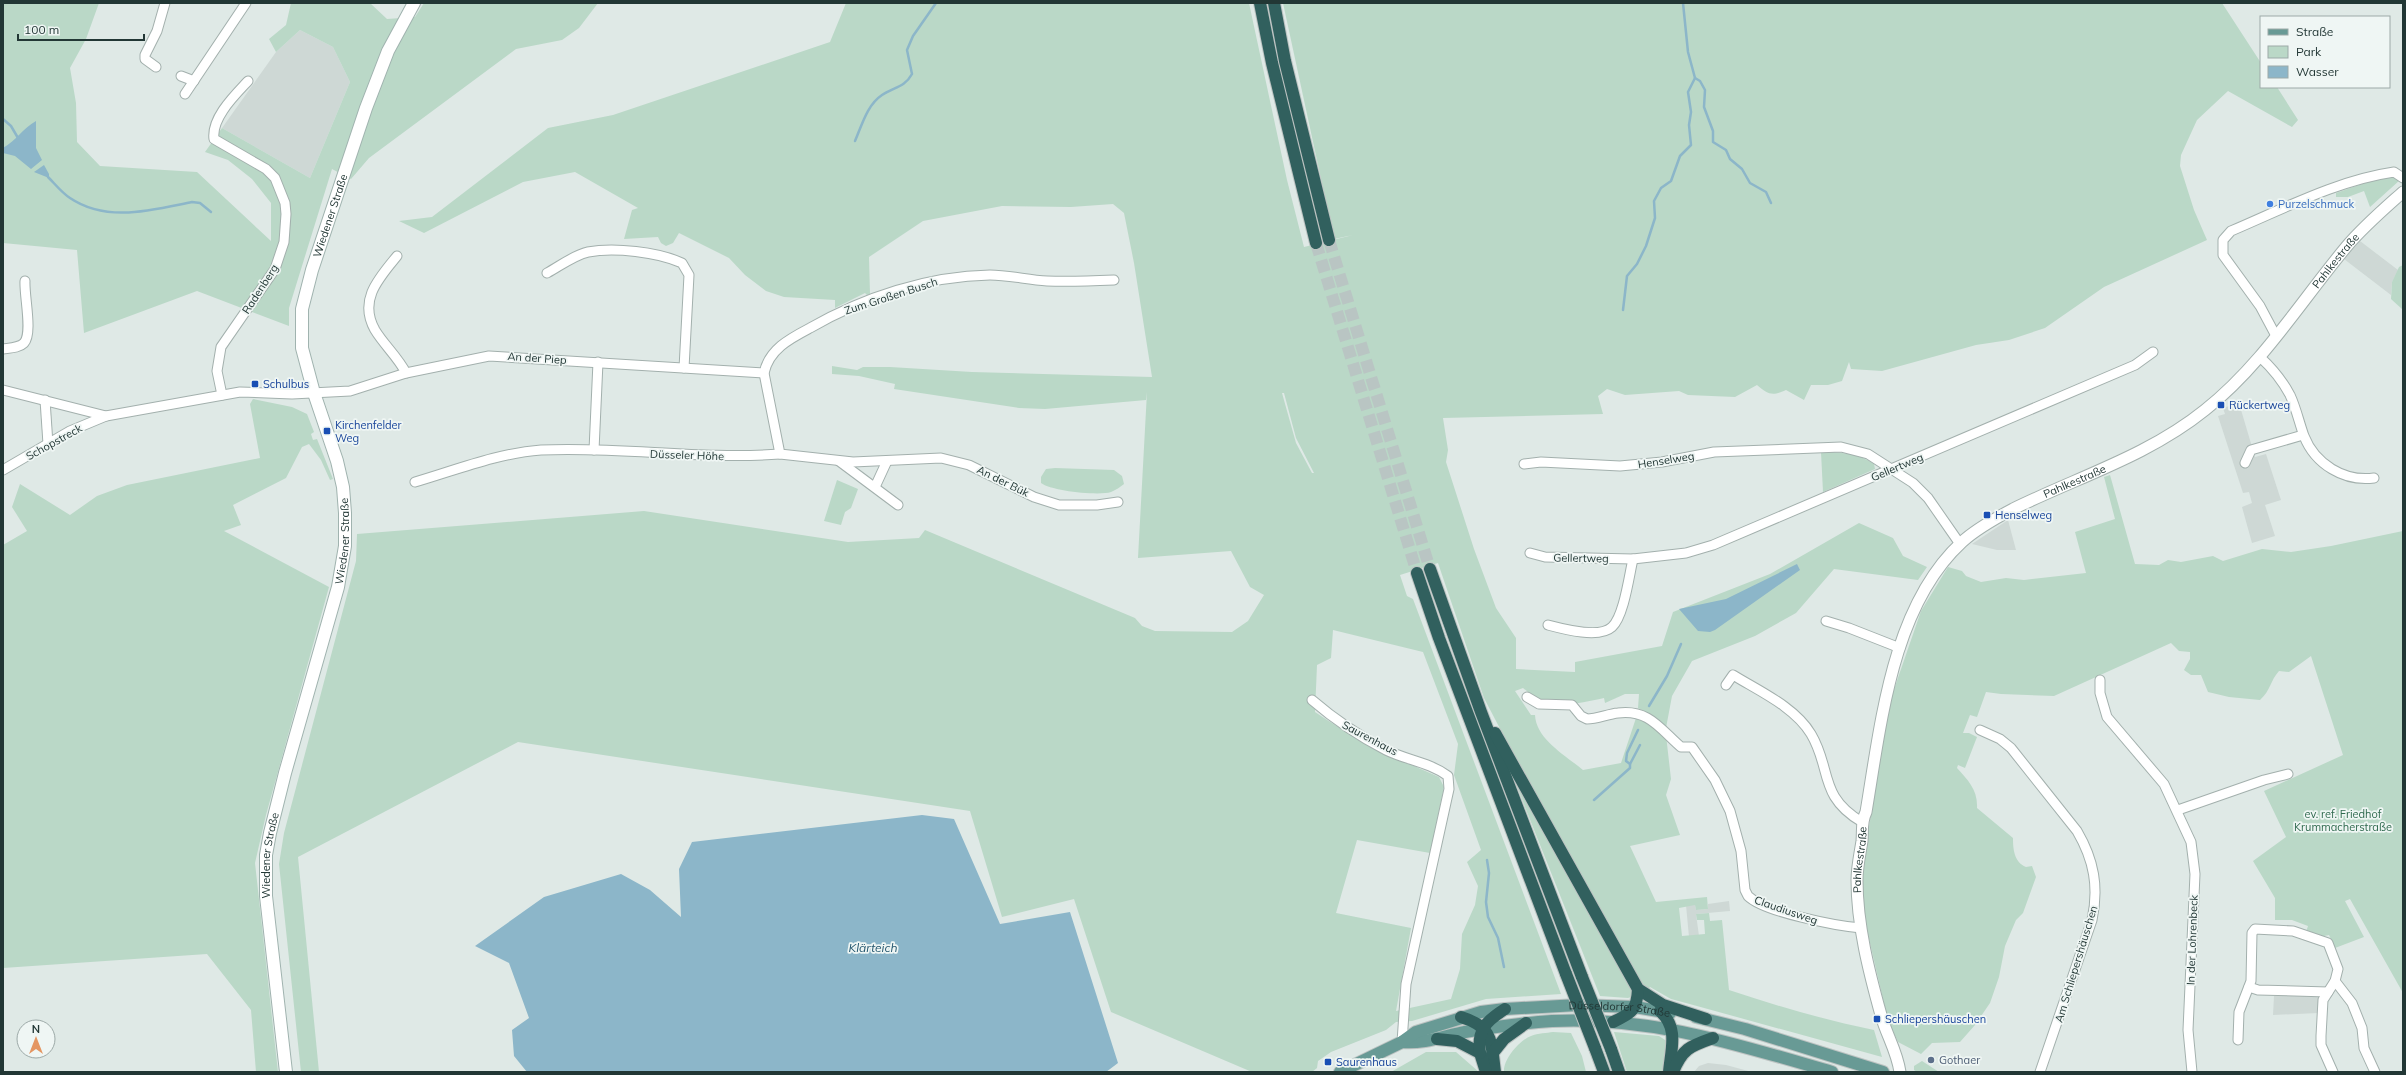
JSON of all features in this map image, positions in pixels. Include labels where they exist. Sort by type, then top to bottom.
[{"type":"highway","points":[[1260,3],[1275,78],[1316,243]]},
{"type":"highway","points":[[1274,3],[1285,61],[1329,240]]},
{"type":"highway","points":[[1430,570],[1481,712],[1582,977],[1620,1072]]},
{"type":"highway","points":[[1417,573],[1439,638],[1604,1072]]},
{"type":"highway","points":[[1481,712],[1508,755],[1638,988],[1663,1005],[1706,1019]]},
{"type":"highway","points":[[1614,1022],[1631,1013],[1635,1007],[1638,988]]},
{"type":"highway","points":[[1486,1072],[1480,1053],[1478,1040],[1488,1019],[1505,1009]]},
{"type":"highway","points":[[1660,1011],[1669,1019],[1672,1028],[1669,1072]]},
{"type":"highway","points":[[1461,1017],[1477,1022],[1484,1028],[1490,1038],[1495,1072]]},
{"type":"highway","points":[[1492,1054],[1504,1039],[1526,1023]]},
{"type":"highway","points":[[1673,1072],[1677,1061],[1689,1047],[1713,1038]]},
{"type":"highway","points":[[1437,1039],[1457,1041],[1480,1053]]},
{"type":"highway","points":[[1597,1053],[1600,1072]]},
{"type":"main road","name":"Wiedener Straße","points":[[286,1072],[266,896],[268,845],[338,586],[345,546],[343,487],[337,461],[314,394],[302,348],[300,324],[305,297],[366,108],[388,50],[414,3]]},
{"type":"main road","name":"Düsseldorfer Straße","points":[[1340,1072],[1402,1042],[1416,1032],[1461,1017],[1505,1009],[1578,1005],[1635,1007],[1706,1019],[1883,1072]]},
{"type":"main road","name":"Düsseldorfer Straße","points":[[1402,1042],[1419,1043],[1484,1028],[1526,1023],[1573,1021],[1614,1022],[1672,1028],[1713,1038],[1832,1072]]},
{"type":"street","points":[[156,67],[145,59],[145,55],[156,31],[165,3]]},
{"type":"street","points":[[185,94],[246,3]]},
{"type":"street","points":[[181,76],[194,81]]},
{"type":"street","name":"Radenberg","points":[[222,395],[217,371],[221,347],[275,269],[282,248],[286,228],[285,203],[275,178],[266,169],[214,138],[213,132],[218,120],[229,103],[248,81]]},
{"type":"street","points":[[2276,336],[2260,306],[2223,255],[2222,244],[2224,237],[2231,231],[2365,178],[2394,172],[2403,178]]},
{"type":"street","name":"Pahlkestraße","points":[[1900,1072],[1894,1048],[1881,1017],[1861,928],[1857,880],[1863,832],[1862,822],[1866,812],[1883,710],[1900,648],[1926,587],[1935,572],[1960,544],[2011,510],[2145,450],[2178,430],[2221,397],[2260,357],[2347,245],[2403,192]]},
{"type":"street","points":[[547,273],[577,257],[597,251],[658,254],[682,263],[689,275],[684,368]]},
{"type":"street","points":[[397,256],[376,282],[369,297],[369,305],[375,330],[406,372]]},
{"type":"street","name":"Zum Großen Busch","points":[[764,373],[768,360],[778,348],[830,316],[923,283],[946,278],[991,275],[1059,282],[1114,280]]},
{"type":"street","points":[[3,348],[19,346],[28,335],[25,282]]},
{"type":"street","name":"Gellertweg","points":[[1530,553],[1545,557],[1632,559],[1686,553],[1713,545],[2135,365],[2153,352]]},
{"type":"street","name":"An der Piep","points":[[314,394],[350,391],[406,372],[493,355],[764,373]]},
{"type":"street","points":[[2260,357],[2277,376],[2290,395],[2303,435],[2314,454],[2334,471],[2356,478],[2374,478]]},
{"type":"street","points":[[594,450],[598,362]]},
{"type":"street","points":[[764,373],[780,454]]},
{"type":"street","points":[[3,390],[106,416],[222,395],[254,391],[314,394]]},
{"type":"street","points":[[45,400],[48,444]]},
{"type":"street","name":"Schopstreck","points":[[3,470],[70,431],[106,416]]},
{"type":"street","points":[[2245,463],[2252,450],[2303,435]]},
{"type":"street","name":"Henselweg","points":[[1524,464],[1540,462],[1620,466],[1662,462],[1714,452],[1841,447],[1864,452],[1913,483],[1928,498],[1960,544]]},
{"type":"street","name":"Düsseler Höhe","points":[[415,482],[521,453],[594,450],[724,456],[780,454]]},
{"type":"street","name":"An der Bük","points":[[780,454],[839,461],[887,461],[916,458],[941,458],[969,465],[1034,497],[1059,505],[1097,505],[1118,502]]},
{"type":"street","name":"An der Bük","points":[[839,461],[898,505]]},
{"type":"street","points":[[874,487],[887,461]]},
{"type":"street","points":[[1548,625],[1570,632],[1599,632],[1611,628],[1619,617],[1632,559]]},
{"type":"street","points":[[1826,622],[1849,628],[1900,648]]},
{"type":"street","points":[[1726,685],[1733,675],[1788,711],[1802,722],[1811,733],[1819,749],[1826,780],[1832,794],[1844,808],[1862,822]]},
{"type":"street","name":"In der Lohrenbeck","points":[[2100,680],[2100,693],[2107,717],[2151,768],[2178,810],[2191,842],[2195,874],[2188,1030],[2192,1072]]},
{"type":"street","name":"Claudiusweg","points":[[1527,697],[1539,704],[1572,705],[1586,719],[1630,712],[1642,714],[1653,720],[1681,746],[1692,747],[1718,785],[1736,829],[1748,896],[1757,902],[1815,921],[1861,928]]},
{"type":"street","name":"Saurenhaus","points":[[1312,700],[1333,718],[1386,750],[1439,769],[1448,776],[1449,789],[1406,984],[1402,1042]]},
{"type":"street","name":"Am Schliepershäuschen","points":[[1980,730],[1993,735],[2011,748],[2077,831],[2085,845],[2094,871],[2096,901],[2092,920],[2040,1072]]},
{"type":"street","points":[[2178,810],[2264,780],[2288,774]]},
{"type":"street","points":[[2238,1040],[2239,1012],[2249,987],[2252,933],[2255,929],[2293,931],[2328,943],[2338,969],[2335,981],[2323,1000],[2321,1036],[2321,1045],[2333,1072]]},
{"type":"street","points":[[2335,981],[2352,1003],[2362,1028],[2364,1048],[2375,1072]]},
{"type":"street","points":[[2249,987],[2258,990],[2328,992]]},
{"type":"shaded area","points":[[300,30],[333,47],[350,82],[310,178],[222,128],[276,52]]},
{"type":"shaded area","points":[[2360,241],[2398,270],[2392,282],[2391,295],[2344,259]]},
{"type":"shaded area","points":[[2224,403],[2226,407],[2239,403],[2255,457],[2266,454],[2281,500],[2265,505],[2275,536],[2252,543],[2242,507],[2252,503],[2249,492],[2243,493],[2218,416],[2225,414],[2222,405]]},
{"type":"shaded area","points":[[2008,520],[2016,550],[1997,550],[1972,544]]},
{"type":"shaded area","points":[[1729,901],[1730,911],[1696,914],[1699,936],[1689,937],[1686,905],[1695,905],[1696,910],[1708,909],[1708,904]]},
{"type":"shaded area","points":[[2318,995],[2318,1013],[2273,1015],[2274,996]]},
{"type":"shaded area","points":[[1708,1063],[1726,1065],[1752,1072],[1694,1072],[1699,1066]]},
{"type":"green space","points":[[3,3],[99,3],[86,39],[70,68],[76,103],[77,142],[100,166],[197,172],[271,241],[271,203],[252,179],[228,160],[205,152],[222,128],[310,178],[350,82],[333,47],[300,30],[276,52],[269,39],[286,25],[291,3],[370,3],[387,19],[415,17],[424,3],[598,3],[579,28],[562,40],[516,49],[369,158],[351,179],[332,169],[289,308],[289,326],[197,291],[84,333],[77,250],[3,243]]},
{"type":"green space","points":[[846,3],[1249,3],[1287,180],[1304,247],[1353,235],[1334,239],[1283,3],[2222,3],[2260,61],[2260,88],[2278,88],[2298,120],[2292,127],[2228,91],[2197,120],[2181,155],[2180,166],[2194,210],[2207,240],[2104,287],[2045,328],[2009,340],[1976,345],[1882,371],[1851,369],[1849,362],[1842,381],[1828,385],[1811,385],[1804,400],[1786,390],[1771,394],[1764,391],[1757,385],[1735,397],[1688,395],[1679,391],[1625,395],[1607,389],[1598,396],[1603,414],[1443,418],[1448,450],[1446,462],[1474,549],[1496,608],[1516,638],[1516,669],[1575,672],[1575,662],[1662,646],[1673,612],[1770,574],[1859,523],[1893,538],[1903,556],[1927,567],[1918,580],[1834,569],[1796,613],[1755,636],[1692,661],[1672,696],[1666,728],[1651,715],[1638,708],[1639,694],[1625,694],[1605,703],[1604,698],[1571,704],[1561,704],[1542,700],[1523,688],[1515,691],[1531,715],[1535,715],[1540,732],[1546,739],[1583,770],[1621,763],[1636,718],[1641,716],[1666,735],[1671,779],[1666,795],[1680,835],[1630,846],[1656,902],[1707,897],[1708,909],[1696,910],[1695,905],[1679,908],[1682,936],[1705,934],[1704,920],[1697,920],[1696,914],[1709,913],[1710,921],[1722,920],[1729,990],[1765,1002],[1837,1022],[1874,1030],[1882,1057],[1671,999],[1650,987],[1647,991],[1641,985],[1555,834],[1484,698],[1438,563],[1400,575],[1407,596],[1413,599],[1561,994],[1486,999],[1412,1021],[1396,1022],[1386,1030],[1331,1052],[1318,1061],[1317,1068],[1312,1072],[1252,1072],[1111,1012],[1074,899],[1002,917],[970,811],[518,742],[298,857],[319,1072],[301,1072],[279,864],[284,833],[356,561],[357,534],[644,511],[848,542],[919,538],[925,530],[1135,618],[1142,626],[1155,631],[1232,632],[1248,621],[1264,595],[1250,587],[1231,551],[1138,558],[1147,392],[1146,400],[1045,409],[1019,408],[894,389],[895,384],[859,376],[832,374],[832,366],[857,370],[863,367],[890,367],[972,372],[1152,377],[1134,263],[1124,213],[1113,204],[1071,207],[1002,206],[923,221],[869,257],[870,294],[867,295],[865,293],[835,308],[835,300],[784,297],[766,291],[745,275],[729,258],[679,233],[673,243],[666,246],[661,243],[658,237],[624,239],[632,210],[638,208],[575,172],[523,182],[424,233],[399,221],[432,217],[548,128],[613,115],[830,42]],"holes":[[[1282,393],[1284,393],[1296,438],[1314,473],[1312,473],[1296,443]],[[1333,630],[1423,652],[1458,744],[1454,775],[1481,850],[1467,862],[1478,886],[1475,905],[1462,934],[1460,969],[1451,999],[1396,1011],[1411,928],[1336,913],[1357,840],[1430,853],[1444,787],[1439,777],[1375,748],[1315,712],[1317,665],[1331,658]]]},
{"type":"green space","points":[[2388,175],[2400,180],[2370,207],[2364,191],[2348,197],[2336,197],[2336,193]]},
{"type":"green space","points":[[2403,265],[2403,310],[2391,299],[2392,282],[2399,267]]},
{"type":"green space","points":[[253,399],[292,407],[307,414],[314,432],[311,434],[313,440],[317,439],[333,479],[330,480],[321,460],[309,444],[302,447],[286,478],[233,505],[241,525],[224,531],[329,587],[266,815],[255,863],[278,1072],[256,1072],[251,1010],[207,954],[3,968],[3,545],[27,531],[12,507],[20,484],[70,515],[97,496],[127,485],[260,458],[250,404]]},
{"type":"green space","points":[[1821,452],[1842,453],[1862,457],[1874,464],[1875,469],[1823,492]]},
{"type":"green space","points":[[1046,469],[1114,470],[1122,476],[1124,484],[1111,492],[1096,493],[1064,490],[1046,486],[1041,483],[1041,477]]},
{"type":"green space","name":"ev. ref. Friedhof Krummacherstraße","points":[[2110,475],[2135,564],[2159,565],[2168,560],[2181,562],[2213,556],[2223,561],[2262,549],[2291,552],[2331,546],[2403,531],[2403,993],[2350,899],[2345,901],[2364,937],[2335,948],[2329,935],[2319,937],[2306,932],[2308,926],[2292,920],[2275,920],[2275,898],[2253,861],[2286,837],[2264,791],[2343,755],[2311,656],[2289,672],[2279,671],[2260,700],[2229,697],[2208,692],[2201,675],[2191,675],[2184,670],[2190,659],[2190,652],[2179,651],[2171,643],[2054,696],[1986,692],[1977,717],[1970,715],[1963,733],[1969,733],[1977,737],[1965,768],[1958,765],[1957,768],[1972,786],[1976,796],[1977,808],[2013,838],[2014,851],[2017,859],[2026,867],[2032,866],[2036,877],[2023,913],[2016,920],[2005,946],[1999,977],[1990,1003],[1975,1025],[1960,1042],[1932,1043],[1921,1054],[1898,1042],[1888,1021],[1867,930],[1862,900],[1862,869],[1890,701],[1921,611],[1948,567],[1962,571],[1966,576],[1981,582],[2006,578],[2024,580],[2086,573],[2075,532],[2115,519],[2104,477]]},
{"type":"green space","points":[[837,480],[858,489],[851,508],[845,512],[841,525],[824,521]]},
{"type":"green space","points":[[1506,759],[1631,986],[1634,996],[1628,998],[1600,996]]},
{"type":"green space","points":[[1553,1032],[1571,1033],[1582,1056],[1586,1072],[1504,1072],[1506,1061],[1522,1041],[1534,1035]]},
{"type":"green space","points":[[1614,1032],[1659,1036],[1668,1042],[1665,1072],[1627,1072]]},
{"type":"green space","points":[[1426,1052],[1456,1052],[1479,1072],[1391,1072]]},
{"type":"green space","points":[[1922,1061],[1939,1072],[1917,1072],[1914,1070],[1914,1066]]},
{"type":"water","points":[[36,121],[36,148],[42,160],[31,169],[15,156],[3,153],[3,148]]},
{"type":"water","points":[[44,165],[49,174],[49,178],[34,172]]},
{"type":"water","points":[[1797,564],[1800,570],[1710,632],[1698,631],[1679,609],[1726,599]]},
{"type":"water","name":"Klärteich","points":[[922,815],[954,819],[1000,924],[1070,912],[1118,1063],[1106,1072],[527,1072],[514,1056],[512,1030],[529,1018],[509,963],[475,946],[544,897],[621,874],[650,890],[681,917],[679,869],[692,842]]},
{"type":"waterway","points":[[855,141],[872,104],[886,92],[906,82],[912,74],[907,50],[913,36],[936,3]]},
{"type":"waterway","points":[[1623,310],[1627,276],[1637,264],[1646,246],[1655,218],[1654,201],[1661,188],[1671,181],[1680,156],[1691,145],[1689,125],[1691,112],[1688,92],[1695,78],[1688,52],[1683,3]]},
{"type":"waterway","points":[[1695,78],[1700,81],[1705,90],[1704,107],[1713,131],[1713,142],[1726,150],[1730,159],[1742,169],[1750,183],[1766,192],[1771,203]]},
{"type":"waterway","points":[[3,119],[11,126],[18,138]]},
{"type":"waterway","points":[[48,177],[70,198],[84,206],[99,210],[114,212],[146,211],[192,202],[200,203],[211,212]]},
{"type":"waterway","points":[[1649,706],[1667,676],[1681,644]]},
{"type":"waterway","points":[[1594,800],[1630,768],[1630,764],[1626,761],[1627,753],[1638,730]]},
{"type":"waterway","points":[[1630,764],[1640,745]]},
{"type":"waterway","points":[[1487,860],[1489,873],[1486,902],[1488,917],[1498,938],[1504,967]]},
{"type":"tunnel","points":[[1329,240],[1430,569]]},
{"type":"tunnel","points":[[1316,243],[1417,573]]},
{"type":"place","name":"Purzelschmuck","points":[[2270,204]]},
{"type":"place","name":"Schulbus","points":[[255,384]]},
{"type":"place","name":"Rückertweg","points":[[2221,405]]},
{"type":"place","name":"Kirchenfelder Weg","points":[[327,431]]},
{"type":"place","name":"Henselweg","points":[[1987,515]]},
{"type":"place","name":"Schliepershäuschen","points":[[1877,1019]]},
{"type":"place","name":"Gothaer","points":[[1931,1060]]},
{"type":"place","name":"Saurenhaus","points":[[1328,1062]]}]
